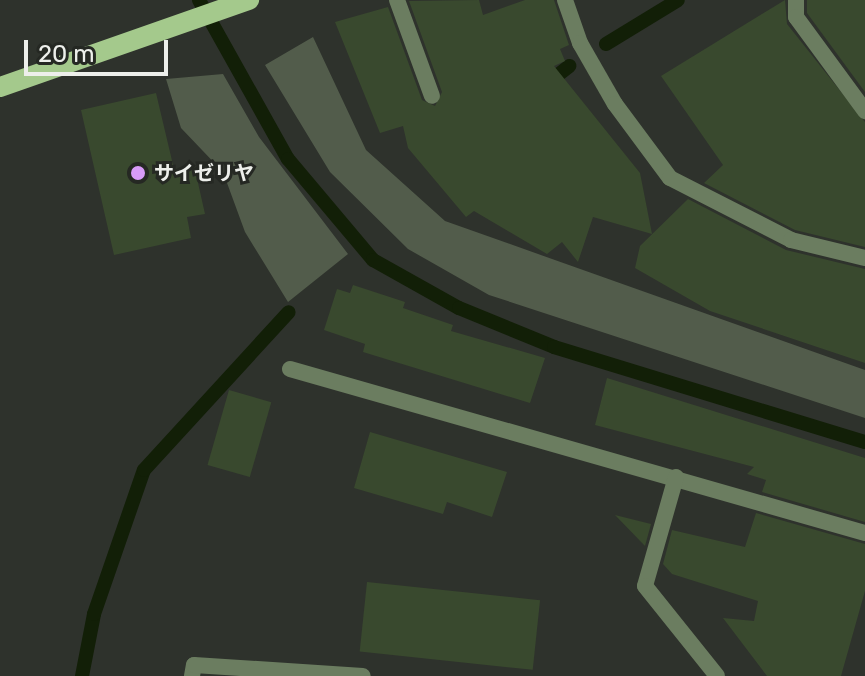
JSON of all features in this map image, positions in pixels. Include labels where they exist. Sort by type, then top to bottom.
[{"type":"main road","points":[[0,87],[249,0]]},
{"type":"street","points":[[397,0],[432,96]]},
{"type":"street","points":[[565,0],[580,43],[615,104],[670,178],[791,240],[865,258]]},
{"type":"street","points":[[796,0],[796,17],[865,111]]},
{"type":"street","points":[[290,369],[865,533]]},
{"type":"street","points":[[676,477],[645,586],[717,676]]},
{"type":"street","points":[[192,676],[194,665],[363,676]]},
{"type":"green space","points":[[313,37],[366,150],[445,221],[865,370],[865,418],[489,295],[408,249],[330,172],[265,65]]},
{"type":"green space","points":[[223,74],[259,137],[348,254],[288,302],[245,232],[223,172],[181,128],[166,79]]},
{"type":"building","points":[[479,0],[483,15],[525,0],[554,0],[569,45],[560,49],[565,61],[554,66],[640,173],[652,234],[593,217],[578,262],[562,242],[547,254],[474,211],[466,217],[408,148],[403,126],[380,133],[335,22],[388,7],[422,100],[435,106],[442,92],[409,1]]},
{"type":"building","points":[[785,0],[787,24],[865,122],[865,247],[795,230],[704,183],[723,165],[661,76]]},
{"type":"building","points":[[807,0],[865,0],[865,92],[807,13]]},
{"type":"building","points":[[156,93],[174,169],[194,165],[205,214],[187,217],[191,238],[114,255],[81,110]]},
{"type":"building","points":[[688,199],[786,250],[865,269],[865,363],[710,311],[635,268],[640,246]]},
{"type":"building","points":[[353,285],[405,302],[403,308],[453,325],[451,331],[545,358],[530,403],[363,352],[365,344],[324,330],[337,289],[350,293]]},
{"type":"building","points":[[607,378],[865,458],[865,522],[762,492],[766,480],[747,474],[754,467],[595,425]]},
{"type":"building","points":[[229,390],[271,402],[250,477],[208,465]]},
{"type":"building","points":[[370,432],[507,472],[492,517],[447,502],[443,514],[354,488]]},
{"type":"building","points":[[756,513],[865,544],[865,591],[841,676],[767,676],[723,618],[754,621],[758,601],[672,574],[663,564],[672,530],[745,547]]},
{"type":"building","points":[[615,515],[651,524],[645,546]]},
{"type":"building","points":[[367,582],[540,600],[533,670],[360,652]]},
{"type":"waterway","points":[[199,0],[288,159],[373,260],[459,308],[554,347],[865,442]]},
{"type":"waterway","points":[[606,44],[678,0]]},
{"type":"waterway","points":[[545,85],[569,66]]},
{"type":"waterway","points":[[82,676],[94,614],[144,470],[289,312]]},
{"type":"place","name":"サイゼリヤ","points":[[138,173]]}]
